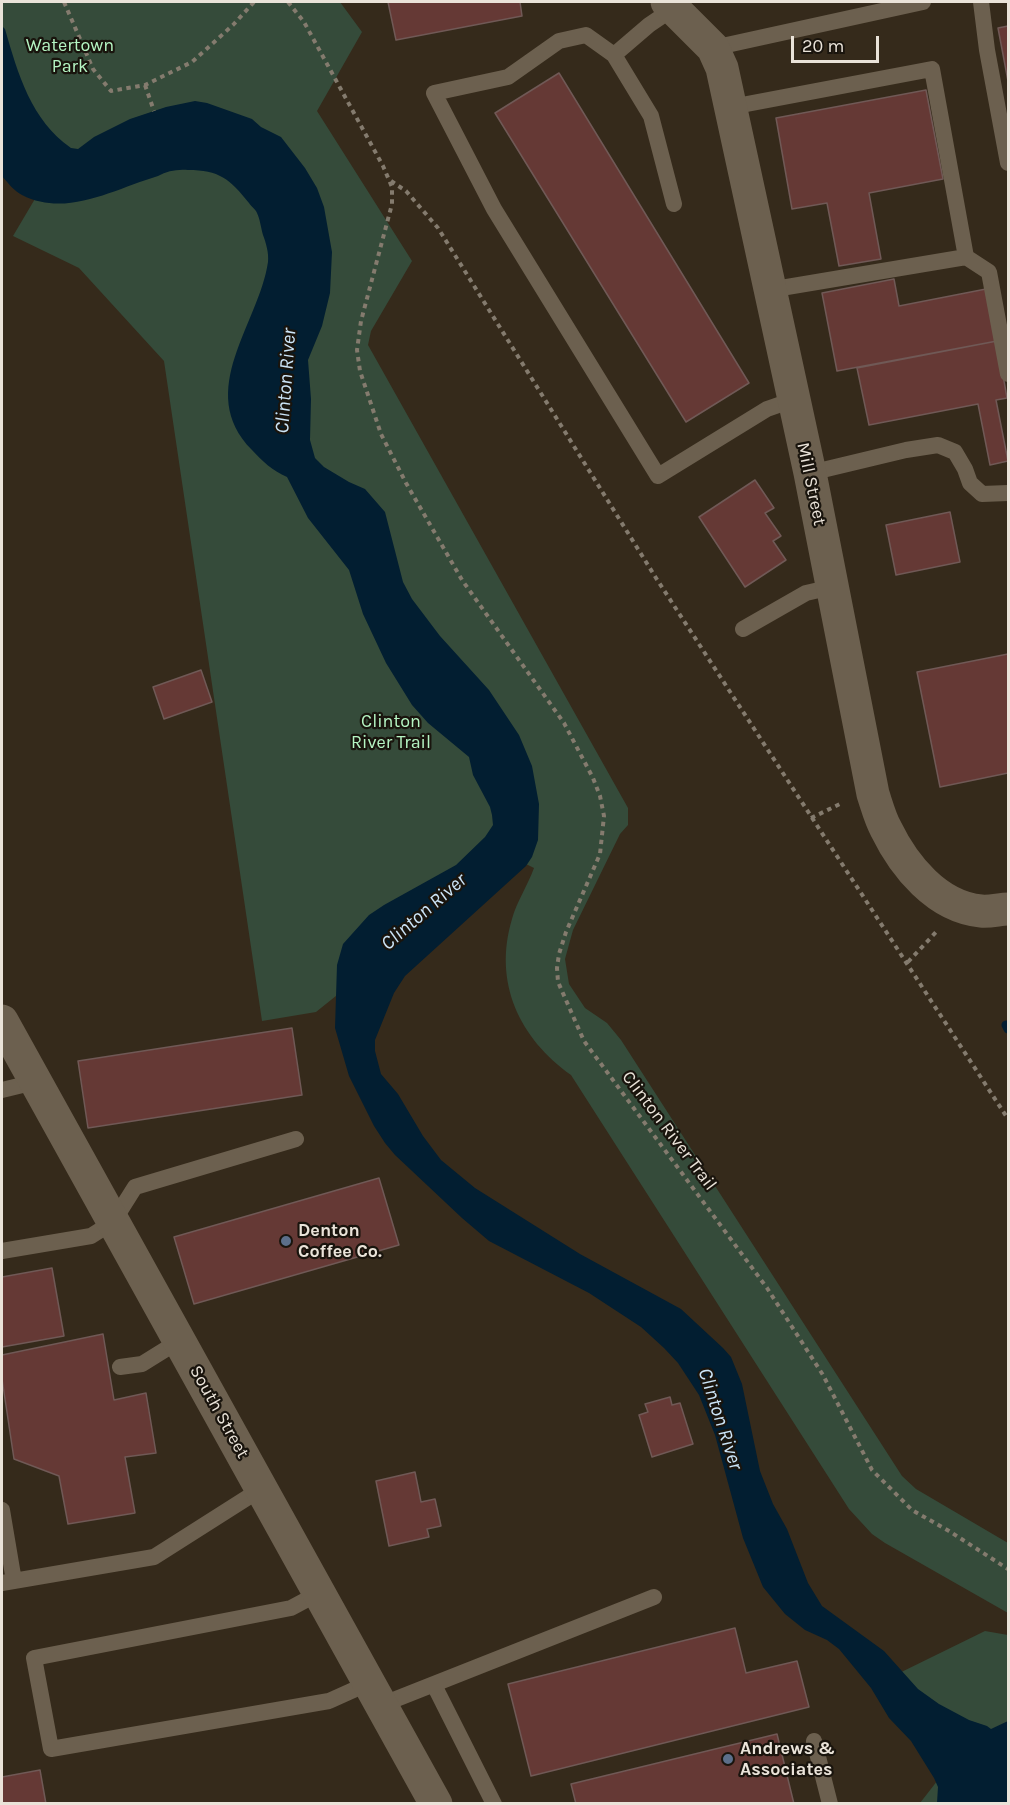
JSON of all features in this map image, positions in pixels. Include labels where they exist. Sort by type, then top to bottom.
[{"type":"street","name":"Mill Street","points":[[671,5],[712,48],[722,68],[810,473],[873,794],[885,828],[903,859],[921,879],[942,896],[960,906],[981,911],[1008,909]]},
{"type":"street","name":"South Street","points":[[2,1021],[436,1803]]},
{"type":"lane","points":[[712,48],[923,2]]},
{"type":"lane","points":[[981,2],[987,50],[1008,163]]},
{"type":"lane","points":[[614,55],[671,5]]},
{"type":"lane","points":[[674,204],[651,116],[614,55],[586,35],[559,41],[508,77],[434,93],[494,209],[658,476],[767,409],[793,400]]},
{"type":"lane","points":[[730,107],[932,69],[966,257]]},
{"type":"lane","points":[[769,290],[966,257],[989,272],[1008,374]]},
{"type":"lane","points":[[810,473],[906,450],[938,445],[955,452],[970,483],[982,494],[1008,493]]},
{"type":"lane","points":[[743,629],[806,593],[832,587]]},
{"type":"lane","points":[[2,1090],[35,1082]]},
{"type":"lane","points":[[2,1251],[91,1236],[113,1222],[135,1187],[296,1139]]},
{"type":"lane","points":[[120,1367],[142,1364],[179,1341]]},
{"type":"lane","points":[[2,1510],[8,1582],[154,1557],[261,1489]]},
{"type":"lane","points":[[319,1593],[291,1608],[34,1658],[51,1749],[434,1685],[654,1597]]},
{"type":"lane","points":[[434,1685],[494,1803]]},
{"type":"lane","points":[[814,1741],[830,1803]]},
{"type":"path","points":[[64,2],[93,69],[111,91],[144,85],[192,62],[233,25],[254,2]]},
{"type":"path","points":[[288,2],[304,22],[390,181],[406,191],[438,228],[656,578],[811,818],[908,962],[1008,1119]]},
{"type":"path","points":[[144,85],[154,111]]},
{"type":"path","name":"Clinton River Trail","points":[[390,181],[393,192],[392,204],[361,321],[357,350],[366,390],[381,434],[462,580],[564,723],[600,796],[604,816],[600,854],[566,932],[556,968],[558,982],[568,1009],[584,1041],[767,1288],[823,1375],[872,1470],[912,1510],[1008,1569]]},
{"type":"path","points":[[811,818],[840,804]]},
{"type":"path","points":[[908,962],[960,906]]},
{"type":"green space","name":"Clinton River Trail","points":[[2,2],[340,2],[362,32],[317,111],[412,261],[371,331],[368,345],[628,808],[628,825],[620,834],[573,930],[565,959],[569,984],[585,1008],[607,1023],[621,1040],[902,1476],[916,1489],[1008,1543],[1008,1613],[885,1543],[872,1534],[849,1509],[571,1075],[537,1044],[524,1026],[509,986],[506,965],[507,942],[514,912],[534,868],[510,856],[316,1012],[262,1021],[164,361],[79,268],[13,236],[42,187],[39,120],[2,47]]},
{"type":"green space","points":[[985,1631],[1008,1635],[1008,1803],[920,1803],[941,1776],[881,1682]]},
{"type":"water","name":"Clinton River","points":[[2,26],[5,29],[21,79],[36,110],[57,137],[71,148],[78,149],[94,137],[130,119],[166,107],[195,101],[252,119],[261,127],[281,137],[317,188],[324,207],[332,252],[330,293],[322,326],[308,360],[311,399],[310,440],[315,458],[324,467],[365,489],[385,512],[403,582],[412,599],[440,636],[489,690],[519,735],[532,766],[539,804],[538,840],[526,866],[405,976],[394,993],[375,1040],[375,1051],[381,1074],[398,1094],[423,1136],[441,1160],[475,1188],[580,1254],[681,1309],[731,1357],[742,1384],[760,1471],[773,1504],[787,1529],[808,1583],[822,1606],[884,1651],[918,1689],[939,1704],[991,1729],[1008,1721],[1008,1803],[937,1803],[938,1787],[934,1778],[911,1741],[889,1718],[871,1688],[839,1649],[827,1640],[805,1630],[785,1614],[763,1587],[743,1538],[715,1435],[699,1395],[678,1363],[664,1348],[641,1327],[589,1293],[489,1241],[395,1155],[374,1126],[349,1076],[335,1028],[337,965],[343,944],[369,915],[456,865],[485,837],[493,825],[490,807],[473,775],[469,757],[428,723],[412,705],[386,663],[363,614],[349,570],[308,518],[287,477],[272,469],[260,458],[236,428],[229,404],[229,381],[268,262],[267,248],[256,212],[230,182],[216,174],[199,170],[169,172],[107,194],[73,203],[56,204],[39,201],[16,191],[2,176]]},
{"type":"building","points":[[388,2],[520,2],[522,16],[396,40]]},
{"type":"building","points":[[1008,26],[1008,81],[998,28]]},
{"type":"building","points":[[559,73],[749,383],[686,422],[495,113]]},
{"type":"building","points":[[926,90],[943,179],[869,193],[881,259],[839,266],[827,203],[792,209],[776,118]]},
{"type":"building","points":[[894,279],[899,306],[986,289],[997,341],[837,371],[822,293]]},
{"type":"building","points":[[997,341],[1007,398],[996,400],[1008,461],[990,465],[978,404],[869,425],[857,368]]},
{"type":"building","points":[[755,480],[774,508],[765,513],[781,536],[773,541],[786,560],[745,587],[699,517]]},
{"type":"building","points":[[950,512],[960,562],[896,575],[886,525]]},
{"type":"building","points":[[1008,654],[1008,773],[940,787],[917,672]]},
{"type":"building","points":[[201,670],[212,702],[164,719],[153,687]]},
{"type":"building","points":[[292,1028],[302,1095],[88,1128],[78,1061]]},
{"type":"building","name":"Denton Coffee Co.","points":[[379,1178],[399,1245],[194,1304],[174,1237]]},
{"type":"building","points":[[52,1268],[64,1336],[2,1347],[2,1277]]},
{"type":"building","points":[[103,1334],[114,1400],[146,1393],[156,1453],[125,1457],[135,1513],[68,1524],[59,1476],[14,1459],[2,1379],[2,1355]]},
{"type":"building","points":[[670,1397],[672,1405],[680,1403],[693,1444],[652,1457],[639,1415],[648,1412],[645,1404]]},
{"type":"building","points":[[415,1472],[421,1502],[435,1499],[441,1526],[427,1529],[429,1537],[389,1546],[376,1481]]},
{"type":"building","points":[[735,1628],[746,1673],[797,1661],[809,1707],[531,1776],[508,1684]]},
{"type":"building","name":"Andrews & Associates","points":[[777,1734],[794,1804],[576,1804],[571,1784]]},
{"type":"building","points":[[40,1770],[46,1804],[2,1804],[2,1777]]},
{"type":"waterway","points":[[1006,1025],[1008,1029]]},
{"type":"place","name":"Denton Coffee Co.","points":[[286,1241]]},
{"type":"place","name":"Andrews & Associates","points":[[728,1759]]},
{"type":"park label","name":"Watertown Park","points":[[70,56]]}]
